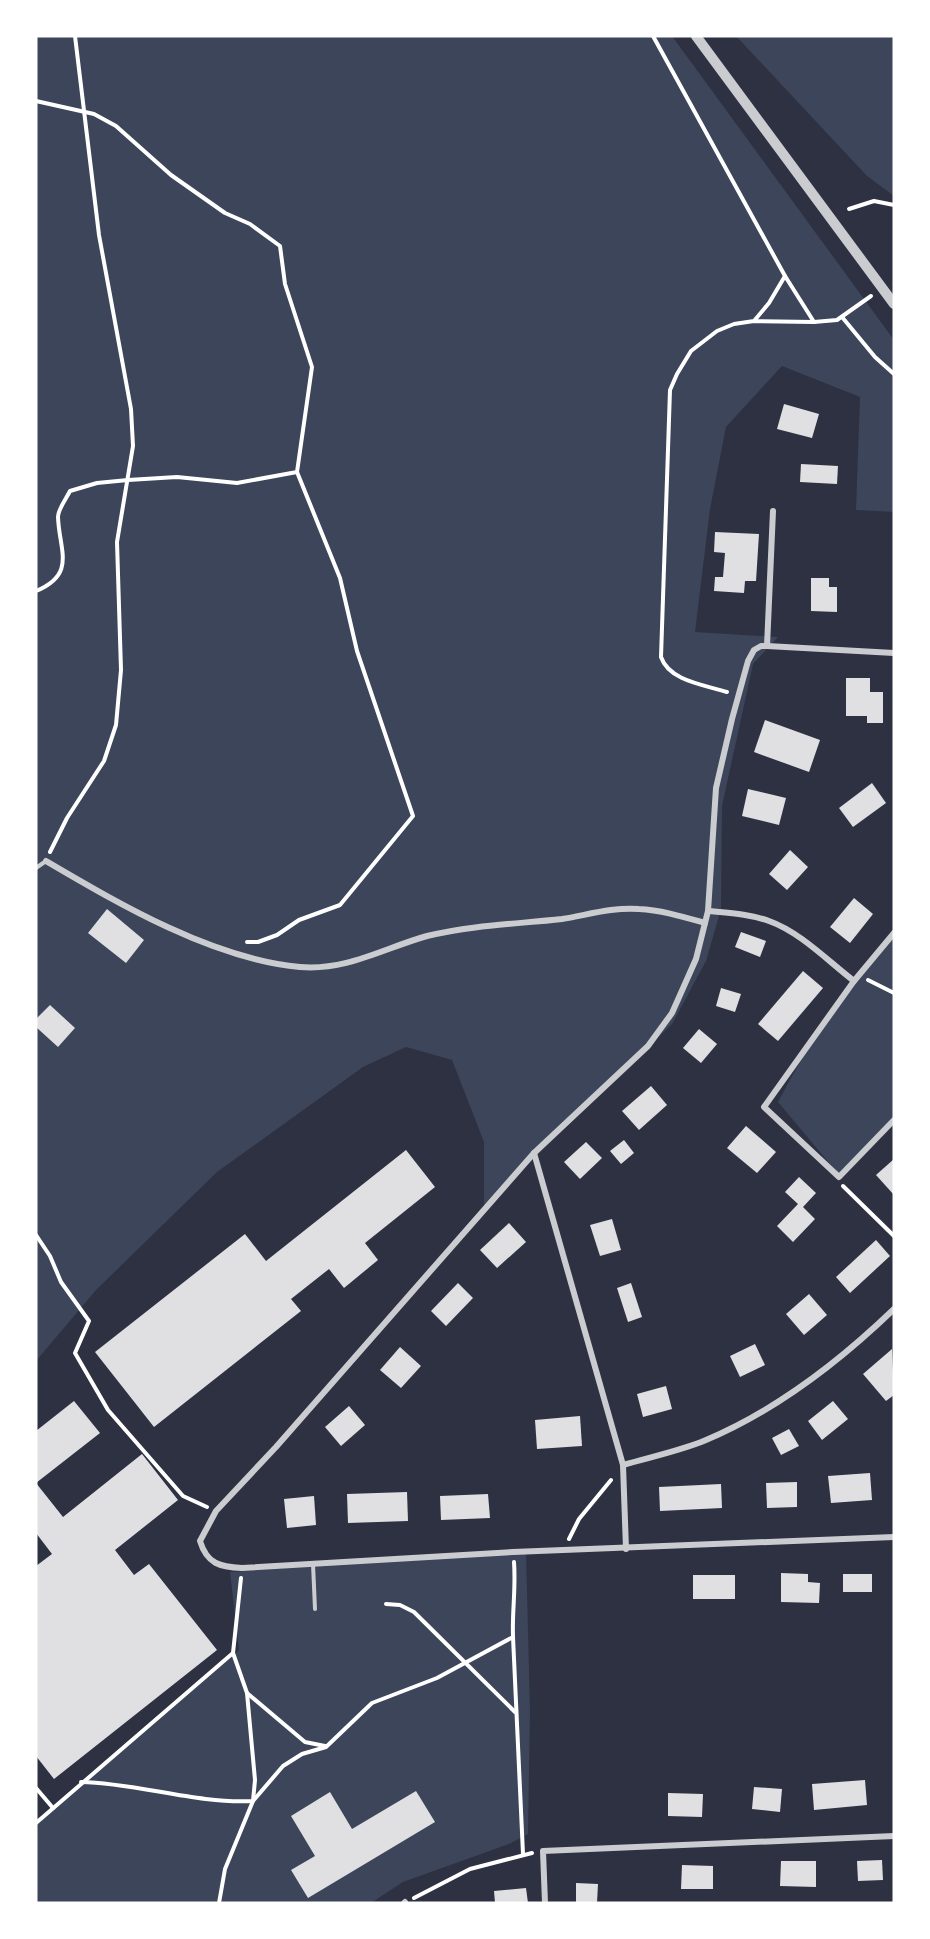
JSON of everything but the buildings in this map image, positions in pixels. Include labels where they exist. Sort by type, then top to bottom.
[{"type":"street","points":[[696,36],[894,304]]},
{"type":"street","points":[[767,646],[773,511]]},
{"type":"street","points":[[894,653],[767,646],[754,650],[748,661],[716,788],[708,911],[687,985],[666,1022],[648,1046],[534,1153],[276,1447],[216,1511],[200,1541],[204,1554],[222,1567],[242,1568],[513,1552],[894,1537]]},
{"type":"street","points":[[46,861],[149,918],[207,943],[265,961],[302,967],[338,965],[374,957],[424,937],[467,927],[525,923],[638,908],[705,923]]},
{"type":"street","points":[[708,911],[749,915],[771,921],[791,933],[854,981]]},
{"type":"street","points":[[894,933],[859,974],[764,1107],[839,1177],[894,1120]]},
{"type":"street","points":[[534,1153],[623,1465],[626,1549]]},
{"type":"street","points":[[623,1465],[705,1441],[754,1416],[832,1363],[894,1310]]},
{"type":"street","points":[[545,1903],[543,1851],[894,1836]]},
{"type":"lane","points":[[36,868],[46,861]]},
{"type":"lane","points":[[313,1563],[315,1610]]},
{"type":"path","points":[[46,861],[67,818],[104,761],[116,725],[121,670],[117,542],[132,446],[130,409],[99,235],[75,36]]},
{"type":"path","points":[[652,36],[785,276],[814,322]]},
{"type":"path","points":[[36,101],[94,114],[116,126],[171,175],[225,213],[250,224],[280,246],[285,284],[312,367],[297,472],[340,578],[357,651],[413,816],[340,905],[299,920],[277,935],[258,942],[238,942]]},
{"type":"path","points":[[849,209],[874,201],[894,205]]},
{"type":"path","points":[[754,321],[769,303],[785,276]]},
{"type":"path","points":[[740,694],[677,676],[668,670],[661,657],[670,390],[691,351],[717,331],[734,324],[754,321],[828,322],[842,317],[872,295]]},
{"type":"path","points":[[842,317],[875,357],[894,374]]},
{"type":"path","points":[[36,591],[57,577],[63,563],[58,515],[70,492],[97,483],[128,480],[177,477],[237,483],[297,472]]},
{"type":"path","points":[[859,974],[894,993]]},
{"type":"path","points":[[839,1177],[844,1188],[894,1236]]},
{"type":"path","points":[[36,1235],[50,1256],[61,1282],[89,1321],[75,1353],[108,1410],[183,1496],[216,1511]]},
{"type":"path","points":[[567,1550],[569,1534],[623,1465]]},
{"type":"path","points":[[513,1552],[516,1597],[512,1606],[513,1637],[523,1854]]},
{"type":"path","points":[[219,1903],[225,1869],[253,1801],[255,1780],[247,1693],[233,1653],[242,1568]]},
{"type":"path","points":[[386,1604],[400,1605],[414,1612],[467,1663],[490,1690],[516,1712]]},
{"type":"path","points":[[81,1782],[115,1782],[146,1791],[237,1802],[253,1801],[283,1766],[302,1754],[326,1746],[372,1703],[437,1678],[513,1637]]},
{"type":"path","points":[[36,1823],[233,1653]]},
{"type":"path","points":[[247,1693],[305,1742],[326,1746]]},
{"type":"path","points":[[36,1788],[53,1808]]},
{"type":"path","points":[[405,1903],[470,1869],[523,1854],[543,1851]]},
{"type":"shaded area","points":[[36,36],[672,36],[894,340],[894,512],[856,510],[860,397],[782,366],[726,427],[710,509],[695,632],[778,637],[753,664],[722,806],[721,909],[706,961],[672,1024],[484,1207],[484,1142],[452,1060],[406,1047],[363,1067],[217,1172],[96,1290],[36,1361]]},
{"type":"shaded area","points":[[736,36],[894,36],[894,196],[867,176]]},
{"type":"shaded area","points":[[894,936],[894,1120],[840,1176],[778,1102],[830,1015]]},
{"type":"shaded area","points":[[526,1550],[530,1711],[528,1834],[509,1844],[403,1882],[371,1903],[36,1903],[36,1825],[239,1650],[230,1572]]}]
